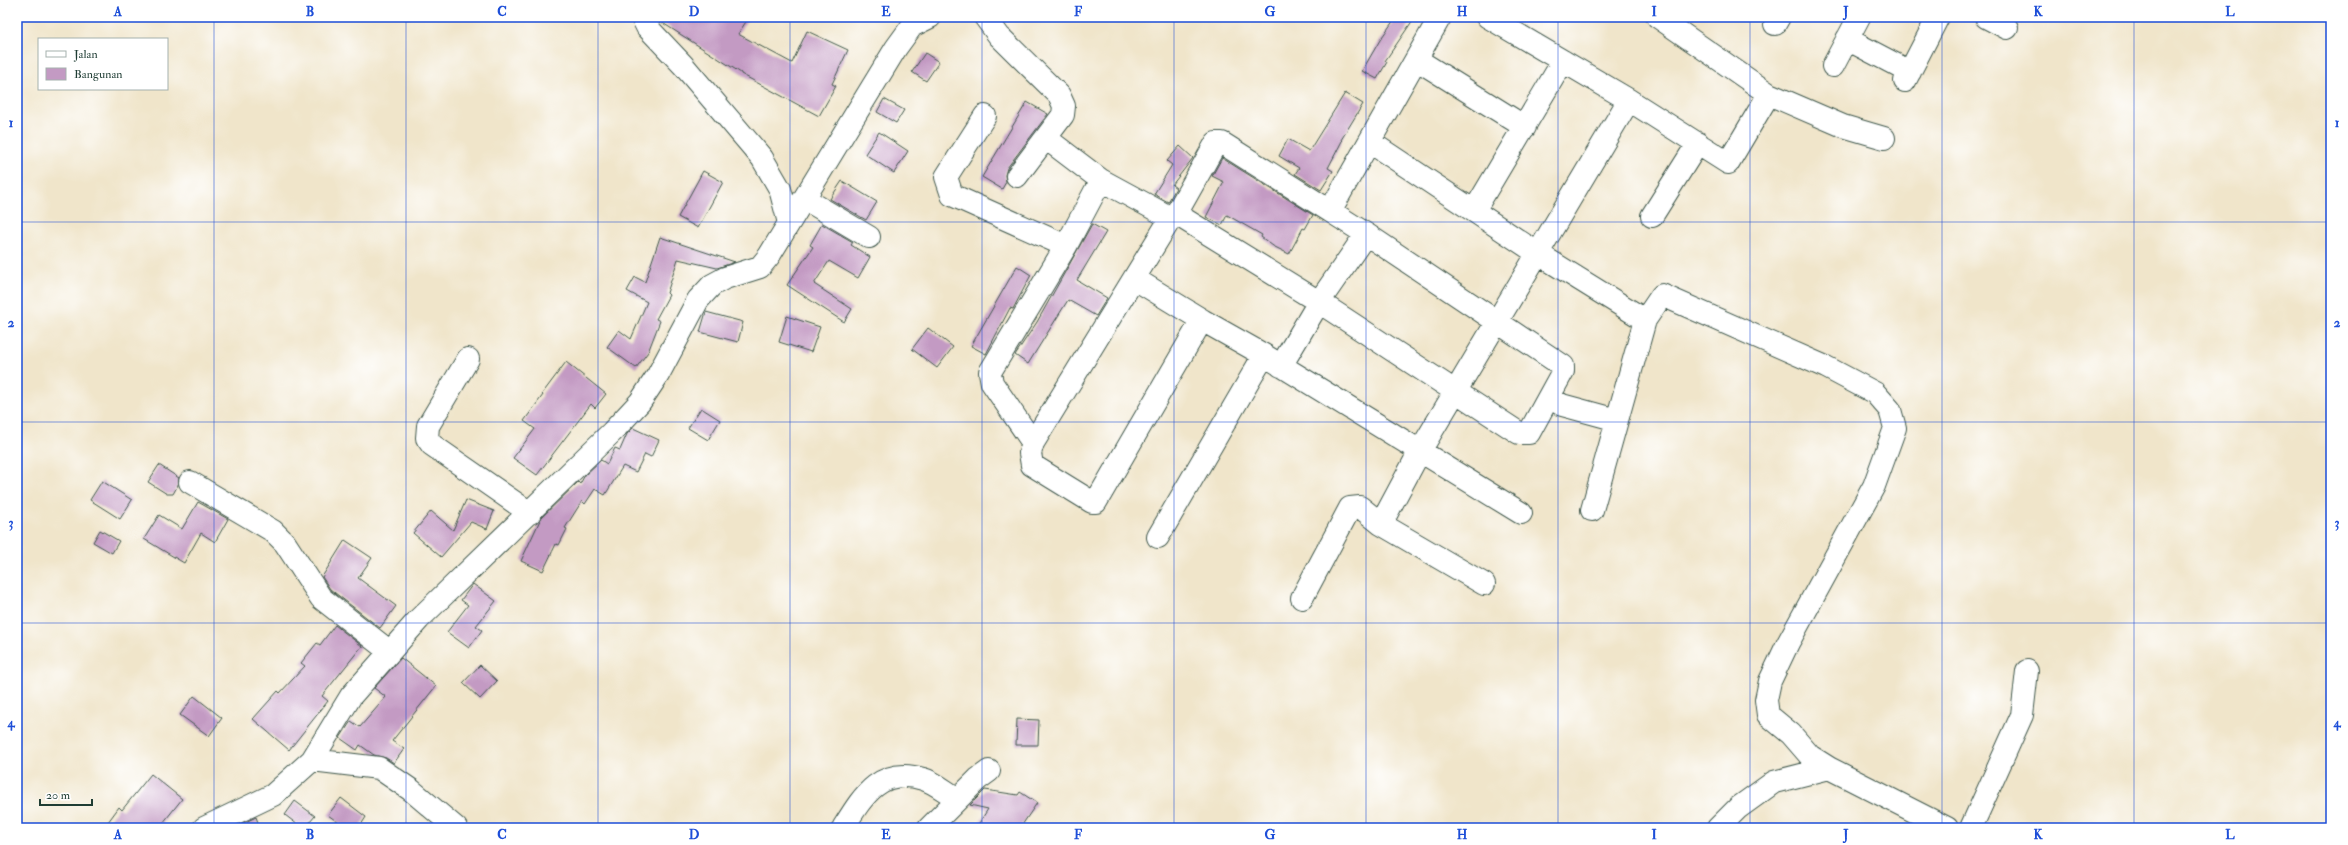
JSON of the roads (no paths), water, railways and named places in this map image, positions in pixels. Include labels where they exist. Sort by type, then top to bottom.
[{"type":"street","points":[[642,17],[647,27],[683,65],[762,158],[780,189],[789,223]]},
{"type":"street","points":[[985,17],[999,36],[1059,95],[1064,106],[1063,115],[1047,139],[1017,176]]},
{"type":"street","points":[[1330,211],[1440,17]]},
{"type":"street","points":[[1488,17],[1629,100],[1728,163],[1769,94]]},
{"type":"street","points":[[1658,17],[1769,94],[1843,126],[1884,138]]},
{"type":"street","points":[[1833,66],[1858,17]]},
{"type":"street","points":[[1847,39],[1907,76],[1938,17]]},
{"type":"street","points":[[1986,17],[2007,28]]},
{"type":"street","points":[[204,828],[273,795],[312,760],[351,696],[419,619],[530,513],[640,402],[658,375],[698,300],[712,285],[725,278],[760,266],[769,256],[805,199],[872,86],[914,20]]},
{"type":"street","points":[[1416,59],[1525,127]]},
{"type":"street","points":[[1474,211],[1563,61]]},
{"type":"street","points":[[1381,524],[1420,451],[1457,392],[1537,253],[1629,100]]},
{"type":"street","points":[[985,116],[946,177],[952,194],[1066,246]]},
{"type":"street","points":[[1047,139],[1101,180],[1173,216],[1319,302],[1519,433],[1529,433],[1563,371],[1563,366],[1366,234],[1222,143],[1218,143],[1213,146],[1173,216],[1135,279],[1033,443],[1030,453],[1032,465],[1092,502],[1096,502],[1202,320]]},
{"type":"street","points":[[1370,142],[1537,253],[1645,320]]},
{"type":"street","points":[[1652,216],[1698,144]]},
{"type":"street","points":[[1033,443],[989,377],[990,372],[1066,246],[1101,180]]},
{"type":"street","points":[[805,199],[869,237]]},
{"type":"street","points":[[1158,537],[1272,361],[1319,302],[1366,234]]},
{"type":"street","points":[[1135,279],[1521,513]]},
{"type":"street","points":[[1592,510],[1645,320],[1662,295],[1826,367],[1875,393],[1890,410],[1895,428],[1874,486],[1788,643],[1770,681],[1766,700],[1768,715],[1791,734],[1810,756],[1829,768],[1947,828]]},
{"type":"street","points":[[468,359],[428,426],[427,438],[432,445],[530,513]]},
{"type":"street","points":[[1549,397],[1562,405],[1617,420]]},
{"type":"street","points":[[190,482],[273,531],[285,543],[321,598],[390,652]]},
{"type":"street","points":[[1302,598],[1350,508],[1360,507],[1381,524],[1484,584]]},
{"type":"street","points":[[1971,828],[2022,715],[2026,671]]},
{"type":"street","points":[[312,760],[379,768],[411,790],[456,828]]},
{"type":"street","points":[[1718,828],[1738,808],[1774,782],[1829,768]]},
{"type":"street","points":[[929,828],[978,779],[989,771]]},
{"type":"street","points":[[843,828],[869,791],[880,781],[897,775],[924,779],[958,799]]}]
